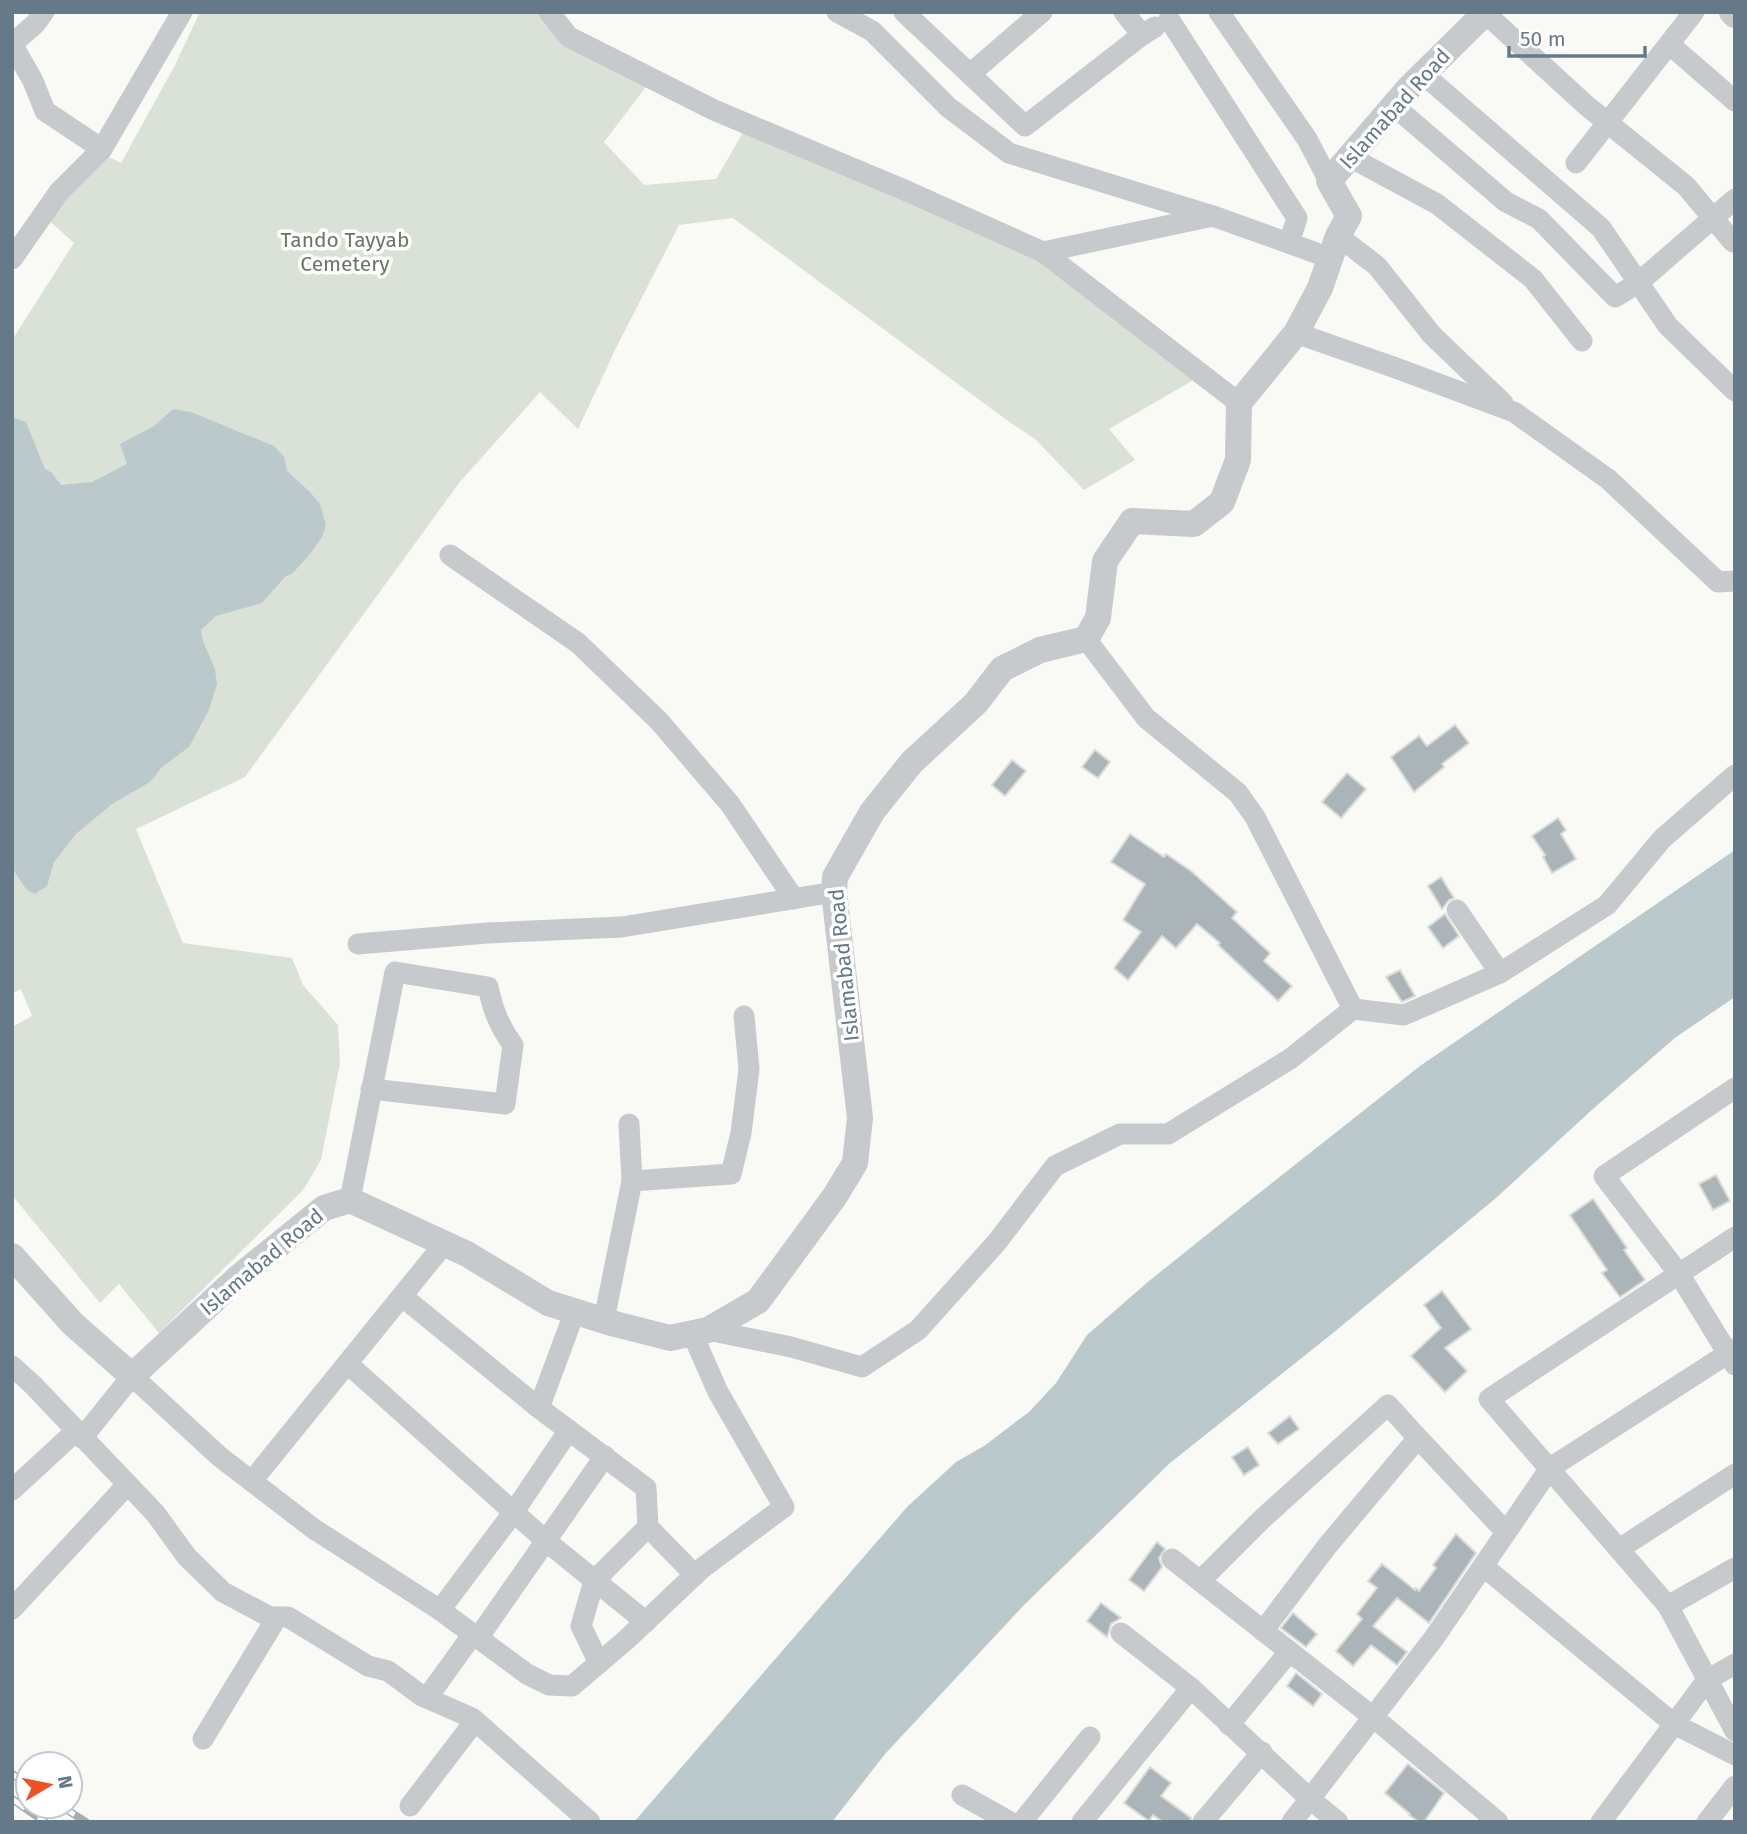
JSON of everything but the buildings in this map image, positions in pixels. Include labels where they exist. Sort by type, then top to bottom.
[{"type":"street","points":[[44,12],[35,24],[12,44],[33,81],[45,111],[102,149]]},
{"type":"street","points":[[15,252],[59,192],[102,149],[182,12]]},
{"type":"street","points":[[549,12],[569,37],[715,110],[1043,252],[1239,403],[1238,460],[1222,502],[1194,524],[1132,521],[1105,561],[1098,618],[1086,639],[1146,718],[1238,793],[1255,817],[1353,1009]]},
{"type":"street","points":[[837,12],[872,31],[948,107],[1009,153],[1213,216],[1289,243],[1334,247],[1377,266],[1432,335],[1514,412],[1608,479],[1718,582],[1735,581]]},
{"type":"street","points":[[970,74],[1042,12]]},
{"type":"street","points":[[1124,12],[1142,35]]},
{"type":"street","points":[[1219,12],[1307,139],[1329,181]]},
{"type":"street","points":[[1576,163],[1694,12]]},
{"type":"street","points":[[907,13],[1025,127],[1142,35],[1176,16],[1297,218],[1289,243]]},
{"type":"street","points":[[1485,13],[1608,123],[1686,186],[1733,242]]},
{"type":"street","name":"Islamabad Road","points":[[1239,403],[1296,333],[1320,288],[1334,247],[1349,216],[1329,181],[1423,74],[1485,13]]},
{"type":"street","points":[[1669,44],[1735,101]]},
{"type":"street","points":[[1423,74],[1601,228],[1668,326],[1735,391]]},
{"type":"street","points":[[1394,106],[1506,202],[1539,219],[1615,297],[1638,283],[1735,199]]},
{"type":"street","points":[[1350,157],[1437,204],[1532,279],[1582,341]]},
{"type":"street","points":[[1043,252],[1213,216]]},
{"type":"street","points":[[1296,333],[1514,412]]},
{"type":"street","points":[[450,555],[578,643],[659,721],[730,804],[794,899]]},
{"type":"street","name":"Islamabad Road","points":[[132,1376],[240,1276],[324,1208],[350,1200],[467,1254],[548,1303],[670,1338],[700,1331],[758,1301],[835,1196],[855,1163],[860,1118],[834,892],[835,877],[872,811],[912,762],[976,703],[1002,669],[1040,650],[1086,639]]},
{"type":"street","points":[[12,1256],[73,1324],[220,1457],[314,1529],[440,1610],[527,1674],[549,1685],[572,1686],[646,1622],[695,1574],[784,1507],[718,1392],[700,1331],[790,1347],[862,1367],[918,1330],[997,1242],[1055,1166],[1120,1134],[1168,1134],[1290,1059],[1353,1009],[1404,1015],[1500,973],[1606,905],[1662,839],[1735,775]]},
{"type":"street","points":[[358,944],[487,933],[622,927],[834,892]]},
{"type":"street","points":[[1457,910],[1500,973]]},
{"type":"street","points":[[350,1200],[371,1089],[395,972],[488,987],[501,1028],[513,1045],[505,1104],[371,1089]]},
{"type":"street","points":[[632,1181],[731,1174],[741,1133],[749,1069],[744,1016]]},
{"type":"street","points":[[1292,1822],[1434,1638],[1550,1468],[1733,1356],[1679,1274],[1604,1176],[1731,1098]]},
{"type":"street","points":[[604,1320],[632,1181],[629,1124]]},
{"type":"street","points":[[1735,1237],[1489,1399],[1668,1606],[1735,1731]]},
{"type":"street","points":[[252,1481],[444,1244]]},
{"type":"street","points":[[403,1297],[539,1408],[646,1488],[648,1527],[695,1574]]},
{"type":"street","points":[[539,1408],[575,1311]]},
{"type":"street","points":[[348,1364],[513,1513],[646,1622]]},
{"type":"street","points":[[12,1366],[155,1513],[187,1557],[223,1591],[270,1617],[288,1617],[368,1666],[387,1671],[427,1698],[475,1721],[577,1818]]},
{"type":"street","points":[[12,1490],[79,1435],[132,1376]]},
{"type":"street","points":[[1200,1581],[1261,1520],[1388,1405],[1506,1532]]},
{"type":"street","points":[[440,1610],[513,1513],[569,1430]]},
{"type":"street","points":[[1263,1631],[1328,1545],[1418,1438]]},
{"type":"street","points":[[427,1698],[546,1541],[605,1456]]},
{"type":"street","points":[[1619,1549],[1735,1474]]},
{"type":"street","points":[[12,1609],[127,1485]]},
{"type":"street","points":[[599,1663],[581,1626],[594,1581],[648,1527]]},
{"type":"street","points":[[1172,1559],[1373,1717],[1498,1822]]},
{"type":"street","points":[[1483,1566],[1674,1724],[1735,1755]]},
{"type":"street","points":[[1668,1606],[1735,1567]]},
{"type":"street","points":[[203,1739],[276,1617]]},
{"type":"street","points":[[1121,1633],[1191,1688],[1338,1822]]},
{"type":"street","points":[[1229,1725],[1289,1651]]},
{"type":"street","points":[[1601,1822],[1707,1680],[1735,1664]]},
{"type":"street","points":[[1082,1822],[1191,1688]]},
{"type":"street","points":[[410,1806],[475,1721]]},
{"type":"street","points":[[1022,1822],[1090,1737]]},
{"type":"street","points":[[1203,1822],[1262,1752]]},
{"type":"street","points":[[1707,1822],[1735,1786]]},
{"type":"street","points":[[962,1795],[989,1816],[1010,1822]]},
{"type":"green space","name":"Tando Tayyab Cemetery","points":[[200,12],[549,12],[652,79],[604,142],[644,185],[716,179],[748,124],[1043,252],[1202,375],[1109,429],[1135,460],[1084,490],[1035,439],[733,218],[679,225],[578,429],[540,392],[459,483],[245,777],[136,829],[183,943],[292,958],[303,985],[338,1025],[340,1063],[321,1160],[303,1190],[159,1333],[119,1284],[100,1303],[12,1195],[12,1027],[32,1016],[21,989],[12,994],[12,340],[74,243],[43,215],[99,152],[121,163],[174,67]]},
{"type":"shaded area","points":[[173,409],[191,412],[274,446],[284,457],[287,471],[320,504],[326,525],[322,537],[310,554],[262,603],[216,616],[201,630],[215,669],[217,684],[209,710],[189,747],[162,767],[150,782],[112,804],[76,834],[54,862],[47,886],[35,894],[27,890],[12,868],[12,417],[26,422],[45,469],[52,473],[61,485],[92,482],[127,464],[120,444],[154,426]]},
{"type":"shaded area","points":[[1735,850],[1735,997],[1676,1037],[1496,1198],[1170,1463],[1024,1605],[885,1754],[832,1822],[634,1822],[907,1507],[956,1462],[984,1446],[1029,1412],[1056,1383],[1087,1335],[1149,1281],[1420,1066]]},
{"type":"railway","points":[[12,1799],[45,1822]]}]
